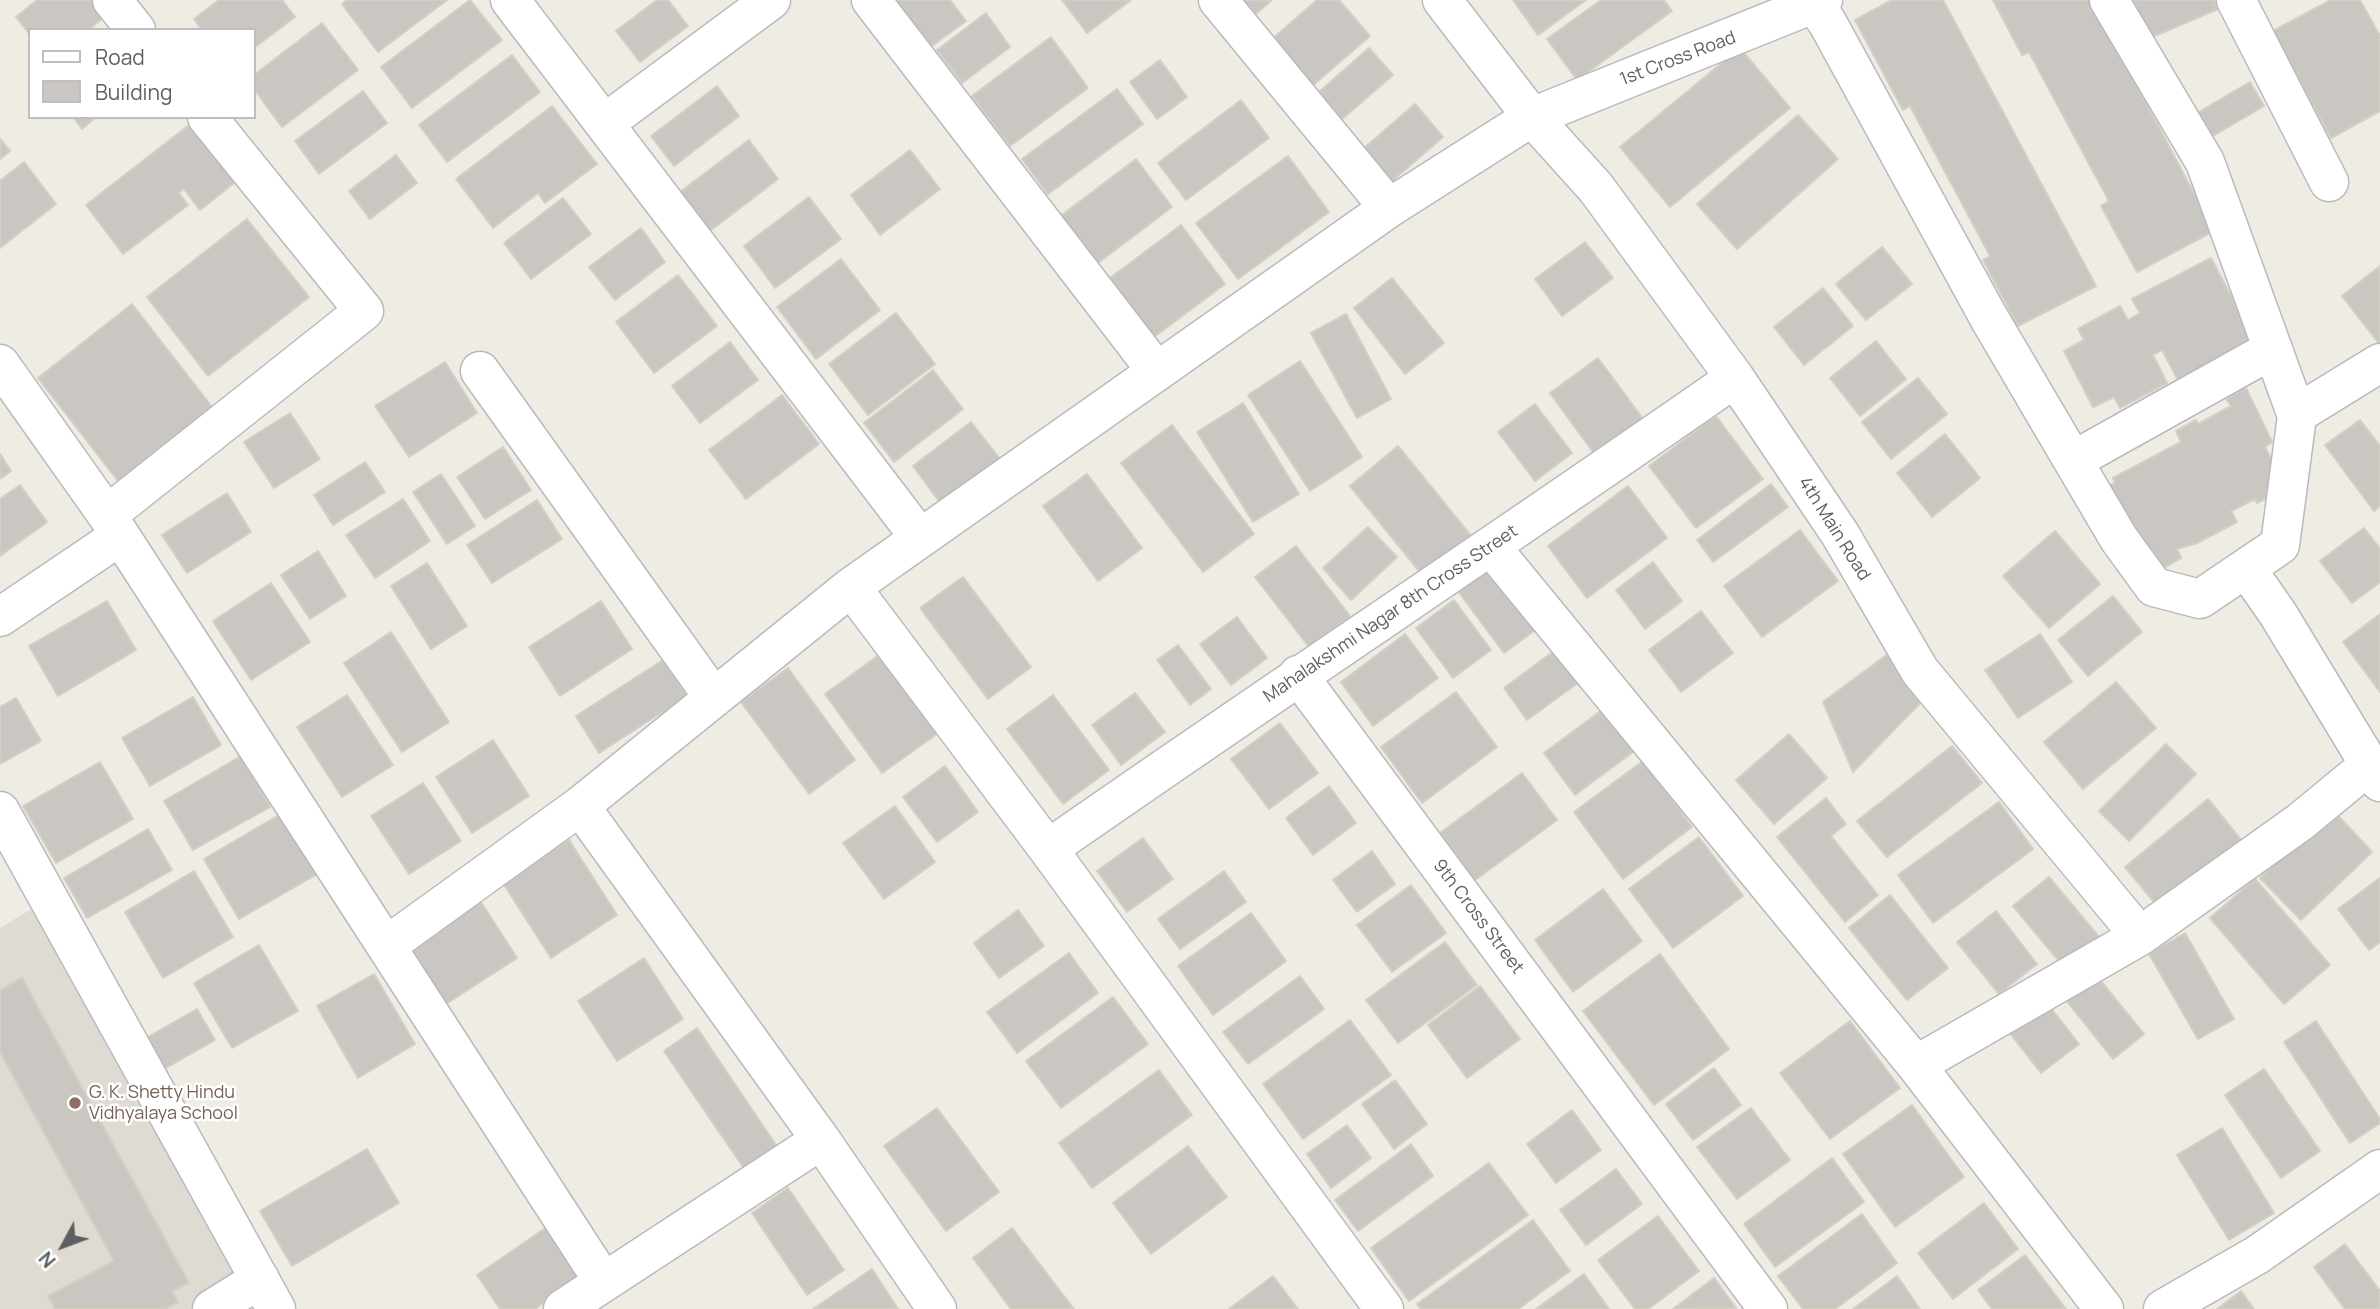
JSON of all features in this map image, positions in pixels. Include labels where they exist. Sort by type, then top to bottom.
[{"type":"street","points":[[112,0],[134,28]]},
{"type":"street","points":[[510,0],[920,538]]},
{"type":"street","points":[[605,122],[771,0]]},
{"type":"street","points":[[871,0],[1156,369]]},
{"type":"street","points":[[1218,0],[1389,208]]},
{"type":"street","name":"4th Main Road","points":[[1442,0],[1532,117],[1596,188],[1735,378],[1840,534],[1920,671],[2140,936]]},
{"type":"street","points":[[1817,2],[1989,318],[2119,539],[2154,587],[2200,599],[2280,545],[2297,414],[2204,162],[2109,0]]},
{"type":"street","points":[[2236,0],[2329,183]]},
{"type":"street","name":"1st Cross Road","points":[[386,946],[580,806],[851,587],[1156,369],[1389,208],[1532,117],[1817,2]]},
{"type":"street","points":[[0,617],[113,525],[364,311],[209,119]]},
{"type":"street","points":[[2074,460],[2273,349]]},
{"type":"street","points":[[2297,414],[2380,363]]},
{"type":"street","points":[[0,364],[113,525],[603,1281]]},
{"type":"street","points":[[480,371],[714,698]]},
{"type":"street","name":"Mahalakshmi Nagar 8th Cross Street","points":[[1048,849],[1298,675],[1492,548],[1735,378]]},
{"type":"street","points":[[1492,548],[1916,1065],[2104,1309]]},
{"type":"street","points":[[1916,1065],[2140,936],[2300,822],[2374,774],[2278,614],[2246,568]]},
{"type":"street","points":[[851,587],[1048,849],[1384,1309]]},
{"type":"street","name":"9th Cross Street","points":[[1298,675],[1768,1309]]},
{"type":"street","points":[[580,806],[821,1140],[937,1309]]},
{"type":"street","points":[[1,815],[268,1294],[212,1309]]},
{"type":"street","points":[[563,1309],[821,1140]]},
{"type":"street","points":[[2163,1309],[2258,1255],[2380,1169]]},
{"type":"shaded area","name":"G. K. Shetty Hindu Vidhyalaya School","points":[[35,907],[254,1279],[199,1309],[0,1309],[0,928]]},
{"type":"building","points":[[37,0],[107,0],[114,10],[91,28],[28,28],[28,32],[16,17]]},
{"type":"building","points":[[219,0],[282,0],[295,17],[256,46],[256,28],[201,28],[194,19]]},
{"type":"building","points":[[347,0],[447,0],[378,52],[342,4]]},
{"type":"building","points":[[470,0],[502,40],[412,108],[381,67]]},
{"type":"building","points":[[657,0],[668,0],[688,26],[640,62],[616,31]]},
{"type":"building","points":[[887,0],[950,0],[966,21],[925,51]]},
{"type":"building","points":[[1062,0],[1131,0],[1087,33]]},
{"type":"building","points":[[1232,0],[1272,0],[1249,20]]},
{"type":"building","points":[[1317,0],[1339,0],[1370,36],[1312,86],[1271,40]]},
{"type":"building","points":[[1513,0],[1586,0],[1538,35]]},
{"type":"building","points":[[1601,0],[1664,0],[1672,11],[1577,80],[1547,39]]},
{"type":"building","points":[[1892,0],[1943,0],[2096,286],[2018,326],[1983,260],[1990,256],[1910,106],[1903,110],[1855,20]]},
{"type":"building","points":[[1993,0],[2091,0],[2214,231],[2137,272],[2101,206],[2109,201],[2029,52],[2022,55]]},
{"type":"building","points":[[2126,0],[2214,0],[2218,9],[2143,41]]},
{"type":"building","points":[[2331,0],[2360,0],[2380,36],[2380,111],[2331,138],[2273,31]]},
{"type":"building","points":[[986,13],[1010,47],[962,83],[937,50]]},
{"type":"building","points":[[322,23],[358,70],[282,127],[256,92],[256,73]]},
{"type":"building","points":[[1051,37],[1088,88],[1010,146],[972,96]]},
{"type":"building","points":[[1369,48],[1393,75],[1334,126],[1311,99]]},
{"type":"building","points":[[1740,48],[1790,108],[1670,207],[1620,147]]},
{"type":"building","points":[[512,55],[540,92],[447,162],[419,125]]},
{"type":"building","points":[[1160,60],[1187,97],[1157,119],[1130,82]]},
{"type":"building","points":[[2250,82],[2264,106],[2201,143],[2187,119]]},
{"type":"building","points":[[717,86],[739,116],[674,166],[651,136]]},
{"type":"building","points":[[1117,89],[1143,124],[1048,194],[1022,159]]},
{"type":"building","points":[[363,91],[387,123],[319,174],[295,141]]},
{"type":"building","points":[[1241,100],[1269,138],[1186,200],[1158,163]]},
{"type":"building","points":[[1415,104],[1443,137],[1384,188],[1356,155]]},
{"type":"building","points":[[552,106],[597,164],[545,203],[538,193],[493,228],[456,179]]},
{"type":"building","points":[[1798,115],[1838,159],[1737,249],[1697,204]]},
{"type":"building","points":[[74,119],[94,119],[82,129]]},
{"type":"building","points":[[193,122],[238,180],[200,210],[184,189],[179,193],[188,205],[123,254],[86,205]]},
{"type":"building","points":[[0,139],[10,151],[0,159]]},
{"type":"building","points":[[749,140],[778,179],[706,234],[676,195]]},
{"type":"building","points":[[910,150],[940,189],[880,235],[851,195]]},
{"type":"building","points":[[396,155],[417,183],[370,219],[349,191]]},
{"type":"building","points":[[1288,156],[1329,212],[1238,279],[1196,223]]},
{"type":"building","points":[[1136,159],[1172,207],[1094,266],[1058,218]]},
{"type":"building","points":[[24,162],[56,204],[0,248],[0,181]]},
{"type":"building","points":[[809,197],[841,239],[775,288],[744,246]]},
{"type":"building","points":[[563,198],[591,234],[531,279],[504,243]]},
{"type":"building","points":[[247,219],[309,297],[208,376],[147,297]]},
{"type":"building","points":[[1181,225],[1225,284],[1146,343],[1102,284]]},
{"type":"building","points":[[641,228],[665,262],[615,300],[589,267]]},
{"type":"building","points":[[1585,242],[1613,278],[1562,316],[1535,279]]},
{"type":"building","points":[[1882,247],[1912,284],[1866,320],[1836,284]]},
{"type":"building","points":[[2211,258],[2255,342],[2179,382],[2162,350],[2153,355],[2167,383],[2120,408],[2114,397],[2093,407],[2064,351],[2084,340],[2078,329],[2120,306],[2128,320],[2140,313],[2132,299]]},
{"type":"building","points":[[841,259],[880,310],[816,359],[777,307]]},
{"type":"building","points":[[2380,266],[2380,345],[2342,296]]},
{"type":"building","points":[[678,275],[717,326],[654,373],[616,322]]},
{"type":"building","points":[[1392,278],[1444,343],[1405,374],[1354,308]]},
{"type":"building","points":[[1823,288],[1853,326],[1804,365],[1774,327]]},
{"type":"building","points":[[132,304],[216,412],[122,486],[38,378]]},
{"type":"building","points":[[896,313],[935,364],[868,415],[829,364]]},
{"type":"building","points":[[1346,314],[1391,399],[1357,418],[1311,333]]},
{"type":"building","points":[[1876,341],[1906,379],[1860,416],[1830,378]]},
{"type":"building","points":[[730,342],[758,380],[700,423],[672,386]]},
{"type":"building","points":[[1598,358],[1649,427],[1601,463],[1550,393]]},
{"type":"building","points":[[1300,361],[1362,457],[1310,491],[1248,395]]},
{"type":"building","points":[[445,362],[477,413],[409,457],[375,406]]},
{"type":"building","points":[[933,370],[963,409],[894,462],[864,423]]},
{"type":"building","points":[[1918,378],[1947,414],[1891,459],[1862,422]]},
{"type":"building","points":[[2246,388],[2272,442],[2265,447],[2287,488],[2257,503],[2255,499],[2231,511],[2237,522],[2197,543],[2177,549],[2181,558],[2152,574],[2106,487],[2115,483],[2113,478],[2181,442],[2176,431],[2196,420],[2198,424],[2231,406],[2226,399]]},
{"type":"building","points":[[782,395],[819,444],[746,499],[709,450]]},
{"type":"building","points":[[1243,403],[1299,494],[1253,522],[1197,432]]},
{"type":"building","points":[[1535,404],[1572,453],[1535,481],[1498,432]]},
{"type":"building","points":[[290,413],[320,459],[274,488],[244,442]]},
{"type":"building","points":[[1716,416],[1763,479],[1696,528],[1649,466]]},
{"type":"building","points":[[2360,420],[2380,446],[2380,506],[2374,511],[2325,445]]},
{"type":"building","points":[[971,422],[1000,459],[941,504],[913,466]]},
{"type":"building","points":[[1172,425],[1254,534],[1203,572],[1121,463]]},
{"type":"building","points":[[1945,434],[1980,478],[1932,517],[1897,473]]},
{"type":"building","points":[[1398,446],[1472,537],[1424,577],[1350,486]]},
{"type":"building","points":[[503,447],[531,490],[485,519],[457,477]]},
{"type":"building","points":[[0,454],[11,471],[0,479]]},
{"type":"building","points":[[365,462],[385,492],[333,525],[314,495]]},
{"type":"building","points":[[441,474],[475,526],[447,544],[413,492]]},
{"type":"building","points":[[1087,474],[1142,548],[1098,581],[1043,506]]},
{"type":"building","points":[[1771,484],[1788,507],[1713,562],[1697,540]]},
{"type":"building","points":[[20,485],[47,522],[0,556],[0,499]]},
{"type":"building","points":[[1628,486],[1667,538],[1587,598],[1548,546]]},
{"type":"building","points":[[227,493],[251,532],[187,573],[162,535]]},
{"type":"building","points":[[403,499],[430,541],[375,578],[346,535]]},
{"type":"building","points":[[537,500],[562,539],[492,583],[467,545]]},
{"type":"building","points":[[1368,527],[1397,557],[1351,600],[1323,568]]},
{"type":"building","points":[[2364,528],[2380,549],[2380,582],[2352,603],[2320,561]]},
{"type":"building","points":[[1800,530],[1838,581],[1762,637],[1724,586]]},
{"type":"building","points":[[2055,531],[2100,584],[2049,628],[2003,576]]},
{"type":"building","points":[[1296,546],[1350,616],[1309,647],[1255,577]]},
{"type":"building","points":[[318,551],[346,596],[310,619],[281,575]]},
{"type":"building","points":[[1489,562],[1538,628],[1504,653],[1455,587]]},
{"type":"building","points":[[1653,562],[1682,601],[1645,629],[1616,590]]},
{"type":"building","points":[[427,563],[467,626],[431,649],[391,586]]},
{"type":"building","points":[[963,577],[1031,667],[988,699],[920,608]]},
{"type":"building","points":[[271,583],[310,642],[251,680],[213,621]]},
{"type":"building","points":[[2113,596],[2142,632],[2088,676],[2058,640]]},
{"type":"building","points":[[1454,600],[1491,650],[1453,678],[1416,628]]},
{"type":"building","points":[[107,601],[136,650],[58,696],[29,646]]},
{"type":"building","points":[[601,601],[632,649],[560,696],[529,647]]},
{"type":"building","points":[[1701,611],[1733,653],[1681,692],[1649,650]]},
{"type":"building","points":[[2380,614],[2380,692],[2343,642]]},
{"type":"building","points":[[1237,617],[1267,658],[1231,685],[1200,644]]},
{"type":"building","points":[[391,632],[449,722],[402,752],[344,663]]},
{"type":"building","points":[[1405,634],[1438,678],[1373,726],[1341,682]]},
{"type":"building","points":[[2040,634],[2072,682],[2018,718],[1985,670]]},
{"type":"building","points":[[1178,645],[1211,689],[1190,705],[1157,660]]},
{"type":"building","points":[[1558,648],[1582,680],[1527,720],[1504,688]]},
{"type":"building","points":[[1893,650],[1927,696],[1853,772],[1823,702]]},
{"type":"building","points":[[879,655],[937,734],[882,773],[825,694]]},
{"type":"building","points":[[663,660],[687,696],[599,753],[576,716]]},
{"type":"building","points":[[788,668],[855,760],[809,794],[741,702]]},
{"type":"building","points":[[2116,682],[2156,728],[2083,789],[2044,742]]},
{"type":"building","points":[[1456,692],[1497,747],[1422,803],[1381,747]]},
{"type":"building","points":[[1135,693],[1165,732],[1121,765],[1092,725]]},
{"type":"building","points":[[347,695],[393,765],[342,797],[297,727]]},
{"type":"building","points":[[1053,695],[1109,770],[1063,804],[1007,729]]},
{"type":"building","points":[[193,697],[221,745],[150,786],[122,738]]},
{"type":"building","points":[[16,698],[41,741],[0,764],[0,707]]},
{"type":"building","points":[[1602,710],[1633,752],[1575,795],[1544,753]]},
{"type":"building","points":[[1280,723],[1318,773],[1269,809],[1231,759]]},
{"type":"building","points":[[1789,734],[1827,778],[1774,824],[1736,780]]},
{"type":"building","points":[[493,740],[529,796],[472,833],[436,777]]},
{"type":"building","points":[[2166,744],[2196,774],[2129,841],[2099,811]]},
{"type":"building","points":[[1952,746],[1982,783],[1887,857],[1857,821]]},
{"type":"building","points":[[241,756],[270,807],[193,850],[164,801]]},
{"type":"building","points":[[1643,761],[1692,827],[1623,879],[1574,812]]},
{"type":"building","points":[[100,762],[133,819],[56,863],[23,806]]},
{"type":"building","points":[[945,766],[978,812],[937,842],[903,797]]},
{"type":"building","points":[[1522,773],[1557,820],[1475,880],[1440,833]]},
{"type":"building","points":[[423,783],[461,841],[409,874],[371,816]]},
{"type":"building","points":[[1329,786],[1356,823],[1313,855],[1286,818]]},
{"type":"building","points":[[1826,798],[1846,824],[1831,836],[1878,895],[1845,922],[1777,837]]},
{"type":"building","points":[[2208,799],[2242,841],[2159,908],[2125,867]]},
{"type":"building","points":[[1999,802],[2033,849],[1933,923],[1898,875]]},
{"type":"building","points":[[895,806],[935,862],[884,899],[843,843]]},
{"type":"building","points":[[291,808],[326,869],[239,919],[204,859]]},
{"type":"building","points":[[2332,809],[2372,852],[2301,920],[2260,878]]},
{"type":"building","points":[[148,829],[172,870],[87,918],[64,878]]},
{"type":"building","points":[[1699,837],[1743,896],[1673,948],[1629,889]]},
{"type":"building","points":[[1143,838],[1173,879],[1127,912],[1097,871]]},
{"type":"building","points":[[569,840],[617,915],[551,958],[503,883]]},
{"type":"building","points":[[1372,851],[1395,884],[1357,912],[1333,880]]},
{"type":"building","points":[[194,871],[233,937],[163,978],[125,912]]},
{"type":"building","points":[[1224,871],[1246,902],[1180,949],[1158,919]]},
{"type":"building","points":[[2049,877],[2100,938],[2064,967],[2013,906]]},
{"type":"building","points":[[2380,878],[2380,942],[2369,950],[2338,909]]},
{"type":"building","points":[[2255,879],[2330,965],[2284,1004],[2210,918]]},
{"type":"building","points":[[1411,885],[1446,933],[1392,972],[1357,925]]},
{"type":"building","points":[[1603,889],[1642,941],[1573,992],[1535,940]]},
{"type":"building","points":[[1890,895],[1948,968],[1907,1000],[1849,928]]},
{"type":"building","points":[[479,899],[517,958],[446,1004],[408,945]]},
{"type":"building","points":[[1018,910],[1044,946],[999,978],[974,943]]},
{"type":"building","points":[[1996,911],[2037,964],[1999,994],[1957,942]]},
{"type":"building","points":[[1251,913],[1286,961],[1213,1015],[1178,966]]},
{"type":"building","points":[[2185,933],[2234,1019],[2198,1039],[2149,954]]},
{"type":"building","points":[[1445,942],[1477,985],[1398,1043],[1366,1000]]},
{"type":"building","points":[[259,945],[298,1011],[232,1048],[194,983]]},
{"type":"building","points":[[1069,953],[1098,993],[1017,1053],[987,1012]]},
{"type":"building","points":[[1660,954],[1729,1049],[1654,1105],[1583,1011]]},
{"type":"building","points":[[644,958],[683,1019],[617,1061],[578,1001]]},
{"type":"building","points":[[374,974],[415,1044],[358,1078],[317,1006]]},
{"type":"building","points":[[2095,974],[2144,1034],[2113,1059],[2065,999]]},
{"type":"building","points":[[1300,976],[1324,1009],[1248,1064],[1223,1032]]},
{"type":"building","points":[[22,978],[189,1283],[172,1291],[178,1302],[165,1309],[55,1309],[48,1296],[114,1261],[0,1052],[0,990]]},
{"type":"building","points":[[1480,986],[1520,1039],[1467,1078],[1428,1025]]},
{"type":"building","points":[[1113,997],[1148,1044],[1061,1108],[1026,1061]]},
{"type":"building","points":[[2043,998],[2079,1044],[2041,1073],[2005,1027]]},
{"type":"building","points":[[197,1009],[215,1040],[159,1072],[141,1041]]},
{"type":"building","points":[[1350,1020],[1391,1075],[1303,1139],[1263,1084]]},
{"type":"building","points":[[1850,1021],[1900,1088],[1830,1139],[1780,1073]]},
{"type":"building","points":[[2316,1021],[2380,1119],[2380,1123],[2350,1143],[2284,1042]]},
{"type":"building","points":[[697,1028],[778,1148],[745,1170],[664,1051]]},
{"type":"building","points":[[1714,1068],[1741,1105],[1693,1140],[1666,1104]]},
{"type":"building","points":[[2264,1069],[2320,1151],[2281,1178],[2225,1095]]},
{"type":"building","points":[[1159,1070],[1192,1115],[1092,1188],[1059,1143]]},
{"type":"building","points":[[1395,1080],[1427,1124],[1394,1149],[1362,1104]]},
{"type":"building","points":[[1912,1105],[1964,1177],[1895,1227],[1843,1154]]},
{"type":"building","points":[[937,1108],[999,1192],[946,1231],[884,1146]]},
{"type":"building","points":[[1751,1108],[1790,1160],[1737,1199],[1697,1147]]},
{"type":"building","points":[[1572,1110],[1601,1150],[1556,1183],[1527,1144]]},
{"type":"building","points":[[1347,1125],[1371,1158],[1331,1188],[1307,1154]]},
{"type":"building","points":[[2222,1128],[2274,1213],[2229,1240],[2177,1155]]},
{"type":"building","points":[[1411,1144],[1433,1176],[1358,1231],[1335,1200]]},
{"type":"building","points":[[1188,1146],[1227,1197],[1151,1254],[1113,1203]]},
{"type":"building","points":[[367,1149],[399,1203],[292,1266],[260,1211]]},
{"type":"building","points":[[1832,1158],[1864,1202],[1775,1267],[1744,1224]]},
{"type":"building","points":[[1489,1163],[1528,1215],[1409,1301],[1371,1248]]},
{"type":"building","points":[[1616,1169],[1642,1204],[1586,1245],[1560,1210]]},
{"type":"building","points":[[788,1188],[844,1270],[807,1295],[752,1213]]},
{"type":"building","points":[[1984,1203],[2018,1249],[1953,1299],[1918,1253]]},
{"type":"building","points":[[1862,1214],[1897,1263],[1835,1309],[1803,1309],[1778,1276]]},
{"type":"building","points":[[1658,1216],[1699,1271],[1648,1309],[1635,1309],[1598,1260]]},
{"type":"building","points":[[1533,1220],[1570,1271],[1518,1309],[1421,1309],[1417,1304]]},
{"type":"building","points":[[547,1227],[581,1276],[535,1309],[500,1309],[477,1275]]},
{"type":"building","points":[[1012,1228],[1074,1309],[1011,1309],[973,1258]]},
{"type":"building","points":[[2345,1244],[2380,1291],[2380,1309],[2345,1309],[2314,1267]]},
{"type":"building","points":[[2025,1255],[2066,1309],[1992,1309],[1978,1290]]},
{"type":"building","points":[[872,1269],[898,1309],[813,1309]]},
{"type":"building","points":[[1584,1274],[1609,1309],[1536,1309]]},
{"type":"building","points":[[1273,1276],[1298,1309],[1229,1309]]},
{"type":"building","points":[[1897,1276],[1920,1309],[1853,1309]]},
{"type":"building","points":[[1714,1278],[1736,1308],[1673,1309]]},
{"type":"building","points":[[2241,1291],[2254,1309],[2217,1309]]},
{"type":"place","name":"G. K. Shetty Hindu Vidhyalaya School","points":[[75,1103]]}]
